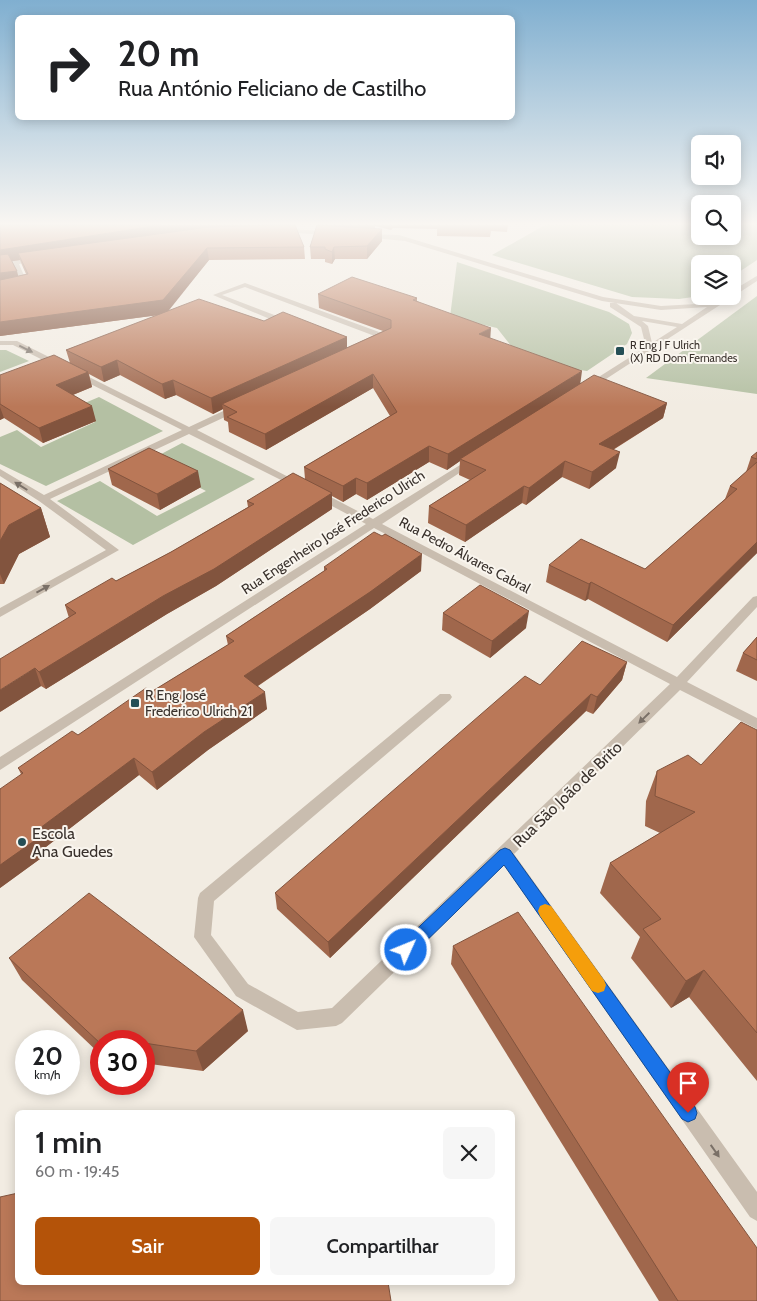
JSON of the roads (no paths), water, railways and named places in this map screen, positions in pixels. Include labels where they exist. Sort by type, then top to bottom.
[{"type":"street","points":[[0,290],[27,286]]},
{"type":"street","points":[[242,286],[216,295],[296,327]]},
{"type":"street","points":[[246,286],[387,338],[373,345]]},
{"type":"street","points":[[559,286],[602,299],[644,306],[679,308],[708,305]]},
{"type":"street","points":[[602,299],[632,316],[644,326],[650,348]]},
{"type":"street","points":[[582,391],[716,305]]},
{"type":"street","points":[[644,306],[662,313],[683,326]]},
{"type":"street","points":[[632,316],[683,326]]},
{"type":"street","name":"Rua Pedro Álvares Cabral","points":[[0,343],[14,343],[46,363],[191,430],[757,724]]},
{"type":"street","points":[[43,499],[244,405]]},
{"type":"street","name":"Rua Engenheiro José Frederico Ulrich","points":[[0,764],[485,452]]},
{"type":"street","points":[[0,472],[43,499],[114,550],[0,613]]},
{"type":"street","name":"Rua São João de Brito","points":[[445,697],[206,898],[202,937],[242,990],[297,1020],[336,1018],[679,684],[757,600]]},
{"type":"street","points":[[505,854],[757,1210]]},
{"type":"place","name":"R Eng J F Ulrich (X) RD Dom Fernandes","points":[[620,351]]},
{"type":"place","name":"R Eng José Frederico Ulrich 21","points":[[135,703]]},
{"type":"place","name":"Escola Ana Guedes","points":[[22,842]]}]
